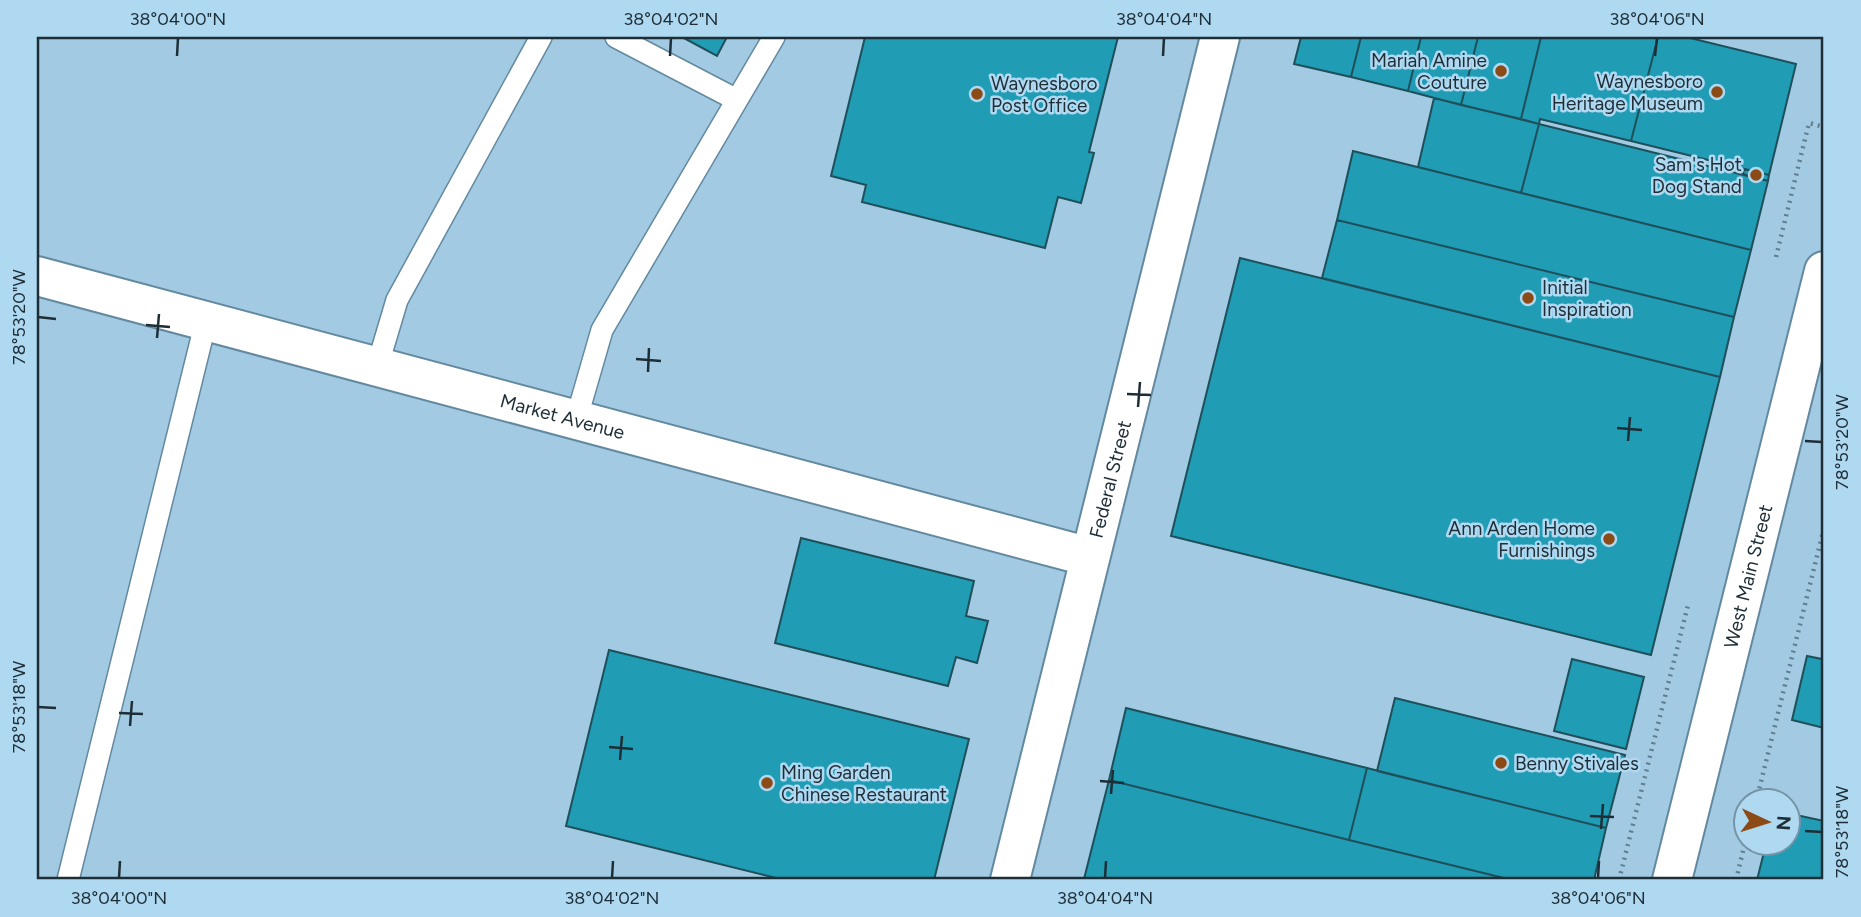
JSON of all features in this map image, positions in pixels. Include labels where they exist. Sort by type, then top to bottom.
[{"type":"street","name":"Federal Street","points":[[1010,880],[1220,37]]},
{"type":"street","name":"West Main Street","points":[[1672,880],[1824,271]]},
{"type":"street","name":"Market Avenue","points":[[37,276],[1090,557]]},
{"type":"lane","points":[[377,367],[397,300],[541,37]]},
{"type":"lane","points":[[616,37],[737,100]]},
{"type":"lane","points":[[576,420],[602,330],[774,37]]},
{"type":"lane","points":[[68,880],[206,321]]},
{"type":"path","points":[[1759,788],[1824,528]]},
{"type":"path","points":[[1736,880],[1741,858]]},
{"type":"building","points":[[682,37],[727,37],[717,56]]},
{"type":"building","name":"Waynesboro Post Office","points":[[865,37],[1118,37],[1089,152],[1094,153],[1081,203],[1058,197],[1045,248],[862,202],[866,185],[831,176]]},
{"type":"building","points":[[1301,37],[1361,37],[1351,77],[1294,64]]},
{"type":"building","points":[[1361,37],[1421,37],[1408,91],[1351,77]]},
{"type":"building","points":[[1421,37],[1478,37],[1461,105],[1408,91]]},
{"type":"building","name":"Mariah Amine Couture","points":[[1478,37],[1541,37],[1521,119],[1461,105]]},
{"type":"building","points":[[1541,37],[1658,37],[1631,141],[1540,119],[1539,124],[1521,119]]},
{"type":"building","name":"Waynesboro Heritage Museum","points":[[1658,37],[1686,37],[1796,64],[1769,175],[1631,141]]},
{"type":"building","points":[[1434,98],[1539,124],[1521,193],[1418,167]]},
{"type":"building","points":[[1539,124],[1768,181],[1751,250],[1521,193]]},
{"type":"building","points":[[1353,151],[1751,250],[1734,317],[1337,220]]},
{"type":"building","name":"Sam's Hot Dog Stand","points":[[1744,169],[1769,175],[1768,181],[1743,174]]},
{"type":"building","name":"Initial Inspiration","points":[[1337,220],[1734,317],[1720,377],[1322,278]]},
{"type":"building","points":[[1240,258],[1720,377],[1651,655],[1171,536]]},
{"type":"building","points":[[801,538],[974,581],[966,616],[988,621],[977,663],[956,657],[948,686],[775,643]]},
{"type":"building","name":"Ming Garden Chinese Restaurant","points":[[609,650],[969,739],[934,880],[784,880],[566,826]]},
{"type":"building","points":[[1824,651],[1824,728],[1792,720],[1807,656],[1822,659]]},
{"type":"building","points":[[1572,659],[1644,677],[1626,749],[1554,731]]},
{"type":"building","name":"Benny Stivales","points":[[1395,698],[1625,755],[1606,828],[1377,771]]},
{"type":"building","points":[[1126,708],[1367,768],[1349,840],[1109,780]]},
{"type":"building","points":[[1367,768],[1606,828],[1594,880],[1512,880],[1349,840]]},
{"type":"building","points":[[1109,780],[1512,880],[1087,880],[1084,879]]},
{"type":"building","points":[[1801,816],[1824,821],[1824,880],[1757,880],[1762,858],[1801,858]]},
{"type":"place","name":"Mariah Amine Couture","points":[[1501,71]]},
{"type":"place","name":"Waynesboro Heritage Museum","points":[[1717,92]]},
{"type":"place","name":"Waynesboro Post Office","points":[[977,94]]},
{"type":"place","name":"Sam's Hot Dog Stand","points":[[1756,175]]},
{"type":"place","name":"Initial Inspiration","points":[[1528,298]]},
{"type":"place","name":"Ann Arden Home Furnishings","points":[[1609,539]]},
{"type":"place","name":"Benny Stivales","points":[[1501,763]]},
{"type":"place","name":"Ming Garden Chinese Restaurant","points":[[767,783]]}]
